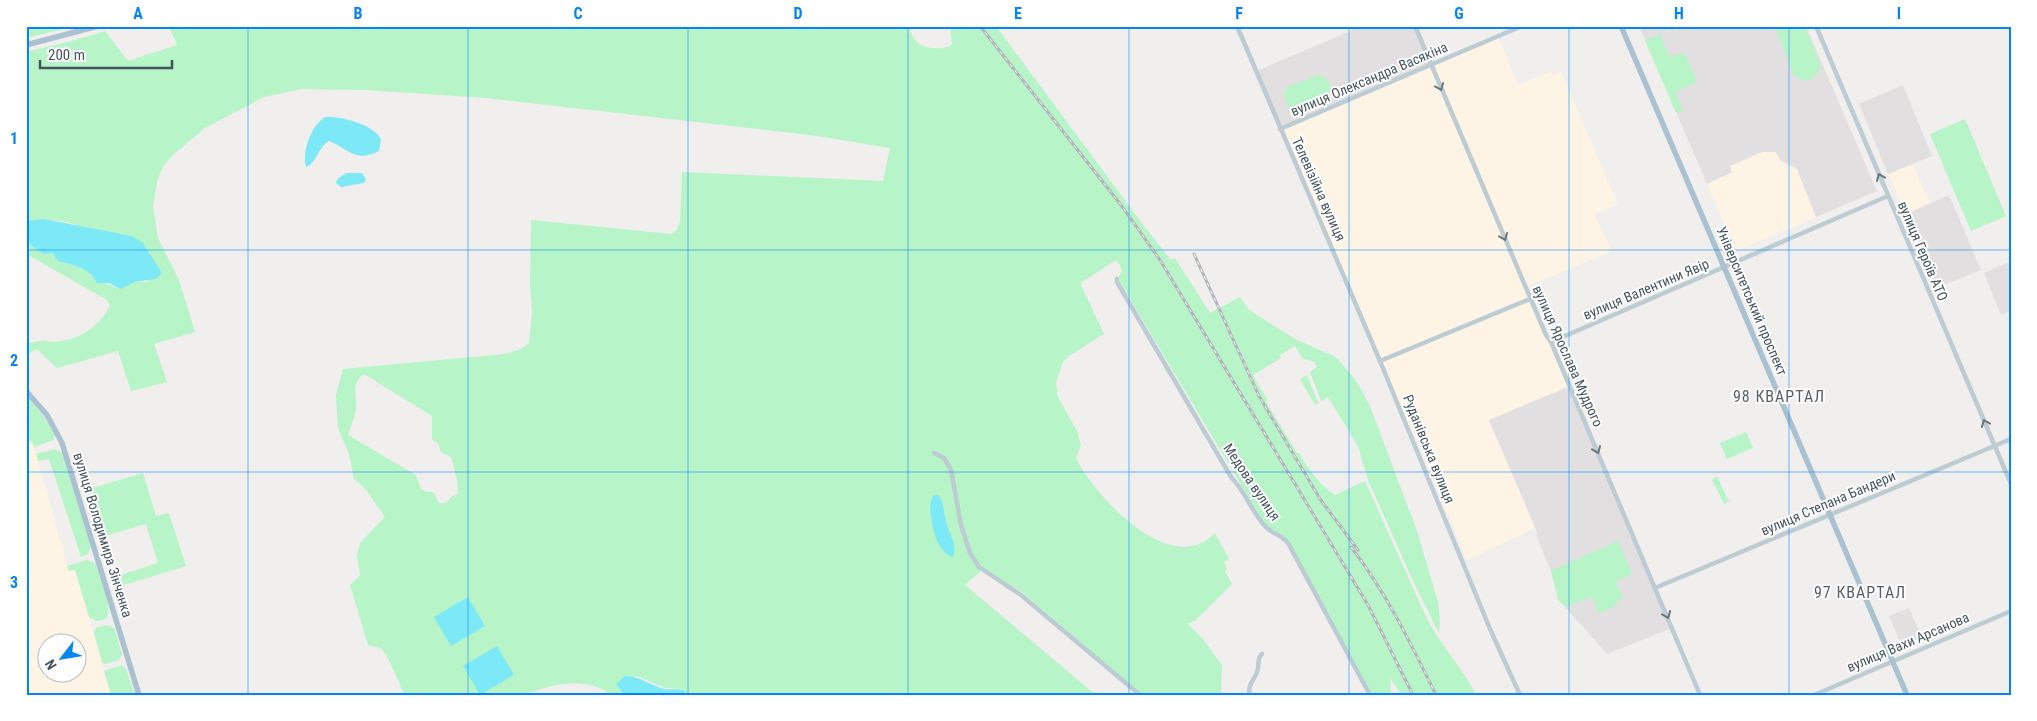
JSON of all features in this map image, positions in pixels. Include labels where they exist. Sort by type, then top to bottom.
[{"type":"main road","points":[[26,45],[98,26]]},
{"type":"main road","name":"Університетський проспект","points":[[1621,26],[1907,695]]},
{"type":"main road","name":"вулиця Володимира Зінченка","points":[[26,391],[47,415],[62,443],[139,695]]},
{"type":"street","name":"Телевізійна вулиця","points":[[1237,26],[1380,361]]},
{"type":"street","name":"вулиця Ярослава Мудрого","points":[[1414,26],[1546,336],[1552,342],[1700,695]]},
{"type":"street","name":"вулиця Олександра Васякіна","points":[[1280,129],[1522,26]]},
{"type":"street","name":"вулиця Героїв АТО","points":[[1816,26],[2011,484]]},
{"type":"street","name":"вулиця Валентини Явір","points":[[1552,342],[1888,196]]},
{"type":"street","name":"Медова вулиця","points":[[1117,278],[1117,282],[1232,477],[1268,530],[1283,536],[1288,543],[1370,695]]},
{"type":"street","points":[[1380,361],[1530,299]]},
{"type":"street","name":"Руданівська вулиця","points":[[1380,361],[1490,629],[1520,695]]},
{"type":"street","name":"вулиця Степана Бандери","points":[[1655,588],[2011,439]]},
{"type":"street","points":[[934,453],[944,458],[951,470],[961,525],[970,553],[978,567],[1021,595],[1140,695]]},
{"type":"street","name":"вулиця Вахи Арсанова","points":[[1814,695],[2011,611]]},
{"type":"street","points":[[1249,695],[1250,682],[1257,673],[1258,659],[1262,654]]},
{"type":"shaded area","points":[[1352,26],[1415,26],[1431,65],[1280,129],[1256,71],[1353,30]]},
{"type":"shaded area","points":[[1639,26],[1806,26],[1877,191],[1816,217],[1797,169],[1781,161],[1776,152],[1762,152],[1730,166],[1732,172],[1707,184]]},
{"type":"shaded area","points":[[1498,36],[1518,85],[1551,71],[1553,75],[1561,72],[1618,204],[1594,214],[1612,251],[1525,287],[1570,386],[1489,420],[1535,528],[1467,560],[1283,128]]},
{"type":"shaded area","points":[[1903,85],[1932,156],[1888,174],[1859,104]]},
{"type":"shaded area","points":[[1762,152],[1776,152],[1781,161],[1797,169],[1816,217],[1736,251],[1707,184],[1732,172],[1729,166]]},
{"type":"shaded area","points":[[1913,164],[1930,204],[1906,214],[1888,174]]},
{"type":"shaded area","points":[[1949,195],[1981,270],[1937,288],[1906,214]]},
{"type":"shaded area","points":[[2011,261],[2011,311],[2001,315],[1984,273]]},
{"type":"shaded area","points":[[1570,386],[1672,628],[1607,654],[1558,599],[1551,571],[1536,535],[1538,534],[1489,420]]},
{"type":"shaded area","points":[[26,438],[32,442],[34,447],[69,571],[75,569],[111,695],[26,695]]},
{"type":"shaded area","points":[[1909,608],[1922,637],[1902,646],[1889,616]]},
{"type":"green space","points":[[26,26],[76,26],[26,38]]},
{"type":"green space","points":[[169,26],[908,26],[916,41],[920,44],[929,48],[943,48],[952,45],[950,26],[996,26],[1141,222],[1171,260],[1175,258],[1210,313],[1240,297],[1249,310],[1297,340],[1336,357],[1357,382],[1370,406],[1417,531],[1438,602],[1439,633],[1413,581],[1368,480],[1358,446],[1328,397],[1321,401],[1310,372],[1317,367],[1313,361],[1303,359],[1295,346],[1280,355],[1281,358],[1253,375],[1268,401],[1266,402],[1297,453],[1299,453],[1310,471],[1324,486],[1335,495],[1365,481],[1427,619],[1476,695],[1402,695],[1390,678],[1391,695],[1372,695],[1290,543],[1264,523],[1120,282],[1121,268],[1116,260],[1082,282],[1081,285],[1104,334],[1069,356],[1063,362],[1056,383],[1058,397],[1077,431],[1081,445],[1076,458],[1085,474],[1116,510],[1136,527],[1156,540],[1177,546],[1197,545],[1215,533],[1229,559],[1224,562],[1227,569],[1225,571],[1232,584],[1196,620],[1188,624],[1202,638],[1222,665],[1221,695],[1142,695],[1022,592],[983,569],[965,585],[1096,695],[686,695],[682,689],[664,688],[637,676],[616,684],[624,695],[611,695],[592,685],[569,683],[546,687],[526,695],[405,695],[389,659],[381,648],[368,645],[350,585],[360,575],[357,556],[360,543],[385,517],[364,487],[354,479],[349,454],[338,428],[336,395],[343,369],[505,354],[521,349],[529,343],[532,313],[530,283],[531,220],[671,234],[677,230],[680,222],[682,172],[883,181],[890,148],[818,136],[486,98],[365,90],[302,89],[264,97],[205,128],[174,154],[164,165],[158,178],[153,206],[158,238],[179,280],[195,332],[154,344],[167,382],[131,391],[118,351],[57,368],[37,349],[26,355],[26,344],[43,341],[62,341],[86,332],[100,321],[110,306],[107,300],[26,254],[26,235],[28,239],[53,252],[65,263],[83,267],[94,278],[119,289],[135,282],[147,282],[158,267],[150,255],[132,236],[97,231],[66,222],[44,219],[26,221],[26,52],[105,31],[128,61],[177,45]],"holes":[[[364,374],[432,416],[432,440],[438,443],[441,452],[451,457],[457,479],[458,494],[451,497],[446,503],[439,503],[433,492],[421,489],[416,475],[348,435],[355,411],[357,382]]]},
{"type":"green space","points":[[1775,26],[1805,26],[1820,65],[1817,73],[1811,79],[1805,81],[1794,76]]},
{"type":"green space","points":[[1660,34],[1669,57],[1685,54],[1697,82],[1675,92],[1683,110],[1676,113],[1645,40]]},
{"type":"green space","points":[[1318,75],[1326,78],[1330,85],[1330,90],[1324,98],[1297,108],[1287,105],[1284,95],[1287,87]]},
{"type":"green space","points":[[1965,119],[2006,216],[1971,231],[1930,134]]},
{"type":"green space","points":[[1307,375],[1318,403],[1315,405],[1300,379]]},
{"type":"green space","points":[[26,395],[44,417],[55,435],[53,440],[34,447],[32,442],[26,438]]},
{"type":"green space","points":[[1746,432],[1753,448],[1727,459],[1720,443]]},
{"type":"green space","points":[[55,449],[63,453],[91,546],[88,554],[81,557],[49,459],[38,461],[36,454]]},
{"type":"green space","points":[[143,473],[156,516],[169,513],[186,566],[117,587],[114,577],[158,563],[146,524],[101,537],[86,490]]},
{"type":"green space","points":[[1717,476],[1730,501],[1724,504],[1712,480]]},
{"type":"green space","points":[[1618,541],[1632,574],[1616,581],[1623,598],[1616,601],[1617,605],[1599,613],[1592,597],[1565,607],[1558,599],[1551,571]]},
{"type":"green space","points":[[87,560],[95,563],[107,599],[108,613],[107,617],[102,620],[96,621],[89,617],[75,570],[69,571],[67,566]]},
{"type":"green space","points":[[105,625],[113,627],[115,630],[122,655],[119,660],[105,664],[102,662],[94,633],[96,628]]},
{"type":"green space","points":[[122,665],[126,669],[135,695],[111,695],[104,671]]},
{"type":"water","points":[[325,117],[356,122],[371,129],[381,139],[379,151],[364,156],[352,154],[329,141],[322,147],[313,162],[306,167],[305,154],[309,139],[316,126]]},
{"type":"water","points":[[347,173],[362,173],[366,179],[364,183],[341,187],[336,183],[340,177]]},
{"type":"water","points":[[44,219],[132,236],[143,243],[162,273],[156,279],[135,282],[120,289],[109,283],[97,283],[90,273],[85,270],[58,261],[53,253],[44,254],[31,245],[27,237],[26,221]]},
{"type":"water","points":[[934,495],[939,495],[942,502],[946,522],[954,543],[953,557],[942,549],[935,534],[930,511]]},
{"type":"water","points":[[468,597],[485,626],[451,646],[434,617]]},
{"type":"water","points":[[497,646],[514,675],[480,695],[463,666]]},
{"type":"water","points":[[625,676],[640,679],[664,689],[682,690],[685,691],[686,695],[624,695],[616,684]]},
{"type":"railway","points":[[980,26],[1121,205],[1160,260],[1368,605],[1413,695]]},
{"type":"railway","points":[[1194,254],[1259,396],[1320,499],[1358,550]]},
{"type":"railway","points":[[1351,547],[1387,600],[1436,695]]},
{"type":"district","name":"98 КВАРТАЛ","points":[[1779,396]]},
{"type":"district","name":"97 КВАРТАЛ","points":[[1860,592]]}]
